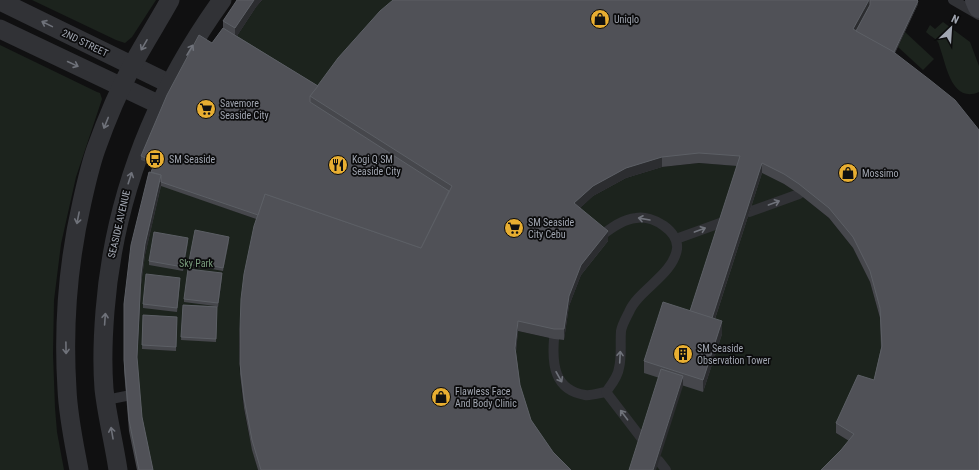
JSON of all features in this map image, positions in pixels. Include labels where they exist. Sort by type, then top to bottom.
[{"type":"main road","points":[[976,0],[979,7]]},
{"type":"street","points":[[79,470],[72,432],[67,390],[66,323],[69,274],[78,219],[96,150],[121,87],[170,0]]},
{"type":"street","name":"SEASIDE AVENUE","points":[[118,470],[104,389],[104,333],[107,283],[116,230],[125,195],[136,162],[160,105],[170,84],[222,0]]},
{"type":"street","name":"2ND STREET","points":[[0,2],[170,84]]},
{"type":"street","points":[[0,29],[160,105]]},
{"type":"lane","points":[[953,0],[979,15]]},
{"type":"lane","points":[[749,212],[800,194]]},
{"type":"lane","points":[[554,339],[553,353],[556,373],[562,383],[572,391],[585,395],[606,392],[619,369],[622,330],[630,308],[673,262],[677,250],[676,238],[666,227],[650,219],[637,217],[624,222],[601,236]]},
{"type":"lane","points":[[676,238],[723,222]]},
{"type":"lane","points":[[606,392],[642,439]]},
{"type":"lane","points":[[106,400],[126,396]]},
{"type":"lane","points":[[659,461],[666,470]]},
{"type":"green space","points":[[32,0],[156,0],[132,37],[125,43]]},
{"type":"green space","points":[[262,0],[406,0],[321,92],[235,39]]},
{"type":"green space","points":[[943,22],[970,42],[979,66],[979,92],[970,94],[963,93],[957,89],[949,75],[938,42],[926,32],[930,25],[935,29]]},
{"type":"green space","points":[[905,32],[934,59],[923,70],[898,47]]},
{"type":"green space","points":[[0,45],[100,93],[102,99],[76,177],[61,244],[54,300],[53,354],[55,408],[57,432],[64,470],[0,470]]},
{"type":"green space","points":[[699,163],[740,166],[762,173],[784,184],[829,218],[853,248],[870,282],[880,318],[882,356],[874,390],[836,433],[854,444],[831,470],[560,470],[531,430],[520,395],[515,358],[518,331],[564,340],[569,306],[581,275],[574,214],[593,196],[626,178],[662,167]]},
{"type":"green space","name":"Sky Park","points":[[161,185],[259,220],[241,306],[239,330],[240,370],[244,411],[258,470],[151,470],[142,428],[137,367],[141,285],[145,255]]},
{"type":"building","points":[[237,0],[254,0],[235,28],[223,21]]},
{"type":"building","name":"SM Seaside City Cebu","points":[[393,0],[869,0],[853,29],[891,50],[955,100],[979,130],[979,470],[821,470],[841,450],[854,434],[836,423],[858,375],[874,380],[882,346],[880,308],[870,271],[853,237],[829,208],[799,184],[784,174],[762,163],[712,318],[690,311],[740,156],[699,153],[662,157],[626,168],[593,186],[574,203],[608,231],[581,265],[569,296],[564,329],[554,329],[518,321],[515,348],[520,385],[531,420],[553,452],[571,470],[261,470],[252,440],[244,398],[240,364],[240,329],[244,274],[254,226],[265,194],[421,248],[452,186],[310,96],[338,58],[380,11]]},
{"type":"building","points":[[870,0],[918,1],[894,52],[856,31],[870,5]]},
{"type":"building","points":[[223,28],[318,86],[310,96],[310,102],[449,191],[421,248],[265,194],[258,215],[161,182],[161,175],[151,172],[155,162],[141,156],[167,95],[199,35],[212,43]]},
{"type":"building","points":[[149,172],[161,175],[145,244],[141,274],[137,357],[142,417],[153,470],[139,470],[129,420],[124,360],[124,304],[131,245]]},
{"type":"building","points":[[195,230],[229,237],[223,268],[189,261]]},
{"type":"building","points":[[154,232],[188,238],[183,267],[149,261]]},
{"type":"building","points":[[188,269],[222,273],[218,303],[184,299]]},
{"type":"building","points":[[146,274],[180,278],[177,308],[143,304]]},
{"type":"building","name":"SM Seaside Observation Tower","points":[[663,302],[722,321],[703,380],[644,361]]},
{"type":"building","points":[[183,305],[217,307],[216,339],[181,337]]},
{"type":"building","points":[[143,315],[177,317],[176,347],[142,345]]},
{"type":"building","points":[[661,369],[683,376],[653,470],[629,470]]},
{"type":"place","name":"Uniqlo","points":[[600,19]]},
{"type":"place","name":"Savemore Seaside City","points":[[206,109]]},
{"type":"place","name":"SM Seaside","points":[[155,159]]},
{"type":"place","name":"Kogi Q SM Seaside City","points":[[338,165]]},
{"type":"place","name":"Mossimo","points":[[848,173]]},
{"type":"place","name":"SM Seaside City Cebu","points":[[514,228]]},
{"type":"place","name":"SM Seaside Observation Tower","points":[[683,354]]},
{"type":"place","name":"Flawless Face And Body Clinic","points":[[441,397]]}]
